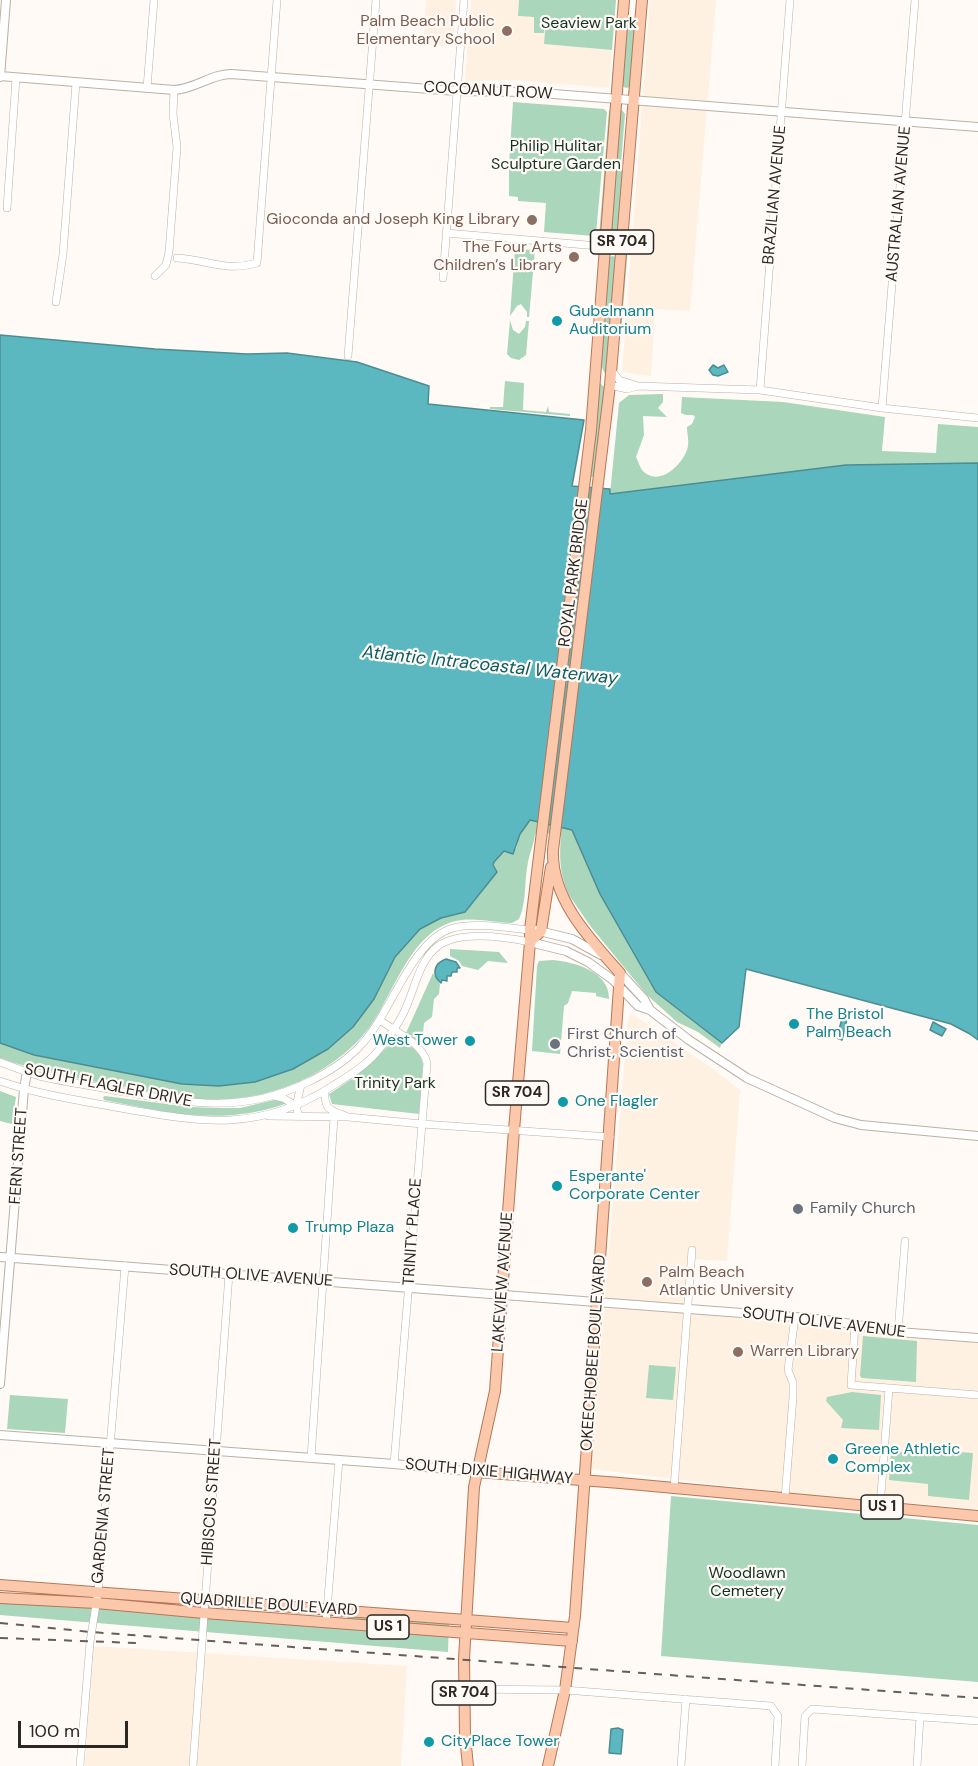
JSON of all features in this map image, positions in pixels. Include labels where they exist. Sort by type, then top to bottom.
[{"type":"main road","name":"SR 704","points":[[595,363],[624,0]]},
{"type":"main road","name":"SR 704","points":[[610,385],[642,0]]},
{"type":"main road","points":[[623,12],[641,13]]},
{"type":"main road","points":[[595,363],[610,385]]},
{"type":"main road","name":"ROYAL PARK BRIDGE","points":[[535,930],[541,842],[591,430],[595,363]]},
{"type":"main road","name":"ROYAL PARK BRIDGE","points":[[553,857],[610,385]]},
{"type":"main road","name":"SR 704","points":[[553,857],[556,881],[565,903],[607,958]]},
{"type":"main road","points":[[530,942],[553,857]]},
{"type":"main road","name":"LAKEVIEW AVENUE","points":[[465,1620],[477,1472],[495,1391],[530,942]]},
{"type":"main road","name":"SOUTH FLAGLER DRIVE","points":[[607,958],[620,973]]},
{"type":"main road","name":"OKEECHOBEE BOULEVARD","points":[[548,1766],[565,1690],[572,1641],[620,973]]},
{"type":"main road","name":"SOUTH DIXIE HIGHWAY","points":[[477,1472],[978,1516]]},
{"type":"main road","name":"QUADRILLE BOULEVARD","points":[[0,1585],[204,1613],[572,1641]]},
{"type":"main road","name":"QUADRILLE BOULEVARD","points":[[0,1598],[97,1597],[205,1600],[573,1628]]},
{"type":"main road","name":"SR 704","points":[[465,1620],[464,1689],[468,1766]]},
{"type":"street","points":[[0,76],[6,0]]},
{"type":"street","points":[[147,88],[154,0]]},
{"type":"street","points":[[177,258],[199,260],[228,268],[257,263],[277,0]]},
{"type":"street","points":[[348,356],[376,0]]},
{"type":"street","points":[[443,278],[464,0]]},
{"type":"street","name":"BRAZILIAN AVENUE","points":[[760,390],[790,0]]},
{"type":"street","name":"AUSTRALIAN AVENUE","points":[[882,408],[915,0]]},
{"type":"street","name":"COCOANUT ROW","points":[[0,76],[174,90],[190,88],[224,74],[271,76],[458,90],[519,91],[978,127]]},
{"type":"street","points":[[7,208],[16,78]]},
{"type":"street","points":[[56,302],[63,254],[76,83]]},
{"type":"street","points":[[155,276],[166,265],[169,252],[177,147],[173,114],[174,90]]},
{"type":"street","points":[[446,233],[622,248]]},
{"type":"street","points":[[612,371],[619,380],[638,386],[760,390],[882,408],[978,418]]},
{"type":"street","points":[[610,385],[627,389],[638,386]]},
{"type":"street","name":"SOUTH FLAGLER DRIVE","points":[[0,1062],[27,1072],[132,1093],[201,1104],[247,1102],[273,1096],[302,1085],[345,1060],[361,1046],[381,1021],[417,955],[427,943],[441,933],[463,926],[535,930],[580,943],[607,958]]},
{"type":"street","name":"SOUTH FLAGLER DRIVE","points":[[0,1081],[24,1089],[107,1106],[199,1120],[239,1120],[266,1116],[296,1106],[325,1091],[366,1063],[394,1030],[404,1013],[429,955],[442,943],[466,936],[515,939],[556,948],[582,958],[605,973],[638,1006],[650,1010],[689,1040],[747,1078],[835,1118],[861,1125],[978,1136]]},
{"type":"street","name":"SOUTH FLAGLER DRIVE","points":[[620,973],[644,999],[650,1010]]},
{"type":"street","name":"TRINITY PLACE","points":[[381,1021],[419,1048],[426,1058],[394,1464]]},
{"type":"street","name":"FERN STREET","points":[[0,1384],[27,1072]]},
{"type":"street","points":[[299,1117],[296,1106],[302,1085]]},
{"type":"street","points":[[325,1091],[326,1106],[348,1117]]},
{"type":"street","points":[[273,1096],[283,1098],[296,1106]]},
{"type":"street","points":[[266,1116],[348,1117],[610,1137]]},
{"type":"street","points":[[311,1458],[334,1118]]},
{"type":"street","points":[[898,1332],[905,1241]]},
{"type":"street","points":[[674,1488],[692,1250]]},
{"type":"street","name":"SOUTH OLIVE AVENUE","points":[[0,1257],[795,1317],[898,1332],[978,1338]]},
{"type":"street","name":"GARDENIA STREET","points":[[80,1766],[90,1642],[97,1597],[111,1443],[125,1266]]},
{"type":"street","name":"HIBISCUS STREET","points":[[193,1766],[229,1274]]},
{"type":"street","points":[[785,1498],[793,1397],[793,1383],[788,1370],[795,1317]]},
{"type":"street","points":[[855,1325],[851,1385],[978,1395]]},
{"type":"street","points":[[879,1507],[889,1388]]},
{"type":"street","name":"SOUTH DIXIE HIGHWAY","points":[[0,1435],[477,1472]]},
{"type":"street","points":[[326,1623],[339,1460]]},
{"type":"street","points":[[464,1689],[565,1690],[771,1706],[776,1710],[778,1716],[775,1766]]},
{"type":"street","points":[[681,1766],[686,1699]]},
{"type":"street","points":[[802,1766],[805,1716],[812,1709],[978,1721]]},
{"type":"street","points":[[917,1766],[920,1717]]},
{"type":"shaded area","points":[[426,0],[456,0],[453,47],[423,44]]},
{"type":"shaded area","name":"Palm Beach Public Elementary School","points":[[471,0],[519,0],[518,16],[546,17],[544,44],[612,50],[609,88],[514,80],[465,81]]},
{"type":"shaded area","points":[[650,0],[716,0],[690,311],[655,309],[651,376],[622,372]]},
{"type":"shaded area","name":"Palm Beach Atlantic University","points":[[632,1014],[740,1090],[727,1261],[689,1259],[686,1303],[693,1314],[978,1343],[978,1509],[789,1493],[591,1469],[628,1018]]},
{"type":"shaded area","points":[[92,1646],[407,1666],[401,1766],[85,1766]]},
{"type":"green space","name":"Seaview Park","points":[[519,0],[616,0],[612,50],[544,44],[546,18],[544,33],[534,33],[534,17],[518,16]]},
{"type":"green space","points":[[631,18],[635,20],[630,87],[626,88],[622,86],[627,20]]},
{"type":"green space","name":"Philip Hulitar Sculpture Garden","points":[[513,102],[604,109],[607,112],[594,236],[544,232],[546,203],[518,201],[518,197],[509,196]]},
{"type":"green space","points":[[609,110],[611,113],[601,237],[599,237]]},
{"type":"green space","points":[[622,110],[625,114],[621,162],[623,178],[618,237],[615,239],[611,237],[620,111]]},
{"type":"green space","points":[[627,234],[629,234],[621,333],[619,331]]},
{"type":"green space","points":[[515,249],[535,250],[529,317],[521,304],[510,316]]},
{"type":"green space","points":[[609,257],[616,258],[606,376],[600,363]]},
{"type":"green space","points":[[510,320],[513,330],[519,334],[525,327],[526,321],[529,321],[526,355],[519,360],[507,354]]},
{"type":"green space","points":[[505,381],[524,383],[523,410],[546,412],[548,406],[549,412],[570,414],[570,416],[490,409],[490,407],[503,407]]},
{"type":"green space","points":[[600,383],[605,388],[595,477],[590,477]]},
{"type":"green space","points":[[663,394],[663,402],[658,408],[667,417],[643,416],[644,435],[636,457],[642,470],[656,477],[670,472],[686,453],[687,427],[692,424],[695,417],[681,413],[682,397],[783,402],[885,417],[882,451],[936,453],[938,424],[978,427],[978,463],[846,465],[610,494],[619,403],[629,395]]},
{"type":"green space","points":[[530,820],[572,829],[600,894],[656,992],[703,1028],[739,1027],[722,1043],[720,1048],[698,1032],[677,1022],[647,995],[591,927],[566,888],[561,867],[561,836],[546,833],[535,834],[519,919],[512,923],[462,920],[443,926],[427,937],[414,952],[371,1025],[359,1040],[323,1069],[303,1080],[260,1095],[215,1100],[192,1099],[59,1075],[0,1058],[0,1043],[34,1055],[182,1084],[219,1086],[255,1082],[374,999],[395,957],[420,929],[441,918],[465,912],[497,872],[487,862],[503,844],[516,849],[520,834]]},
{"type":"green space","points":[[450,949],[499,952],[508,963],[488,961],[478,970],[462,966],[459,961],[450,956]]},
{"type":"green space","points":[[553,960],[581,966],[598,975],[608,990],[609,999],[596,996],[596,993],[572,991],[568,1003],[564,1006],[560,1054],[532,1051],[537,966],[539,961]]},
{"type":"green space","points":[[433,973],[440,984],[439,994],[434,999],[432,1017],[424,1023],[421,1044],[406,1033]]},
{"type":"green space","name":"Trinity Park","points":[[398,1037],[416,1051],[423,1064],[419,1114],[332,1104],[329,1094],[352,1079]]},
{"type":"green space","points":[[0,1091],[16,1097],[12,1124],[0,1121]]},
{"type":"green space","points":[[105,1096],[190,1107],[240,1108],[274,1100],[285,1102],[285,1104],[261,1111],[216,1116],[173,1113],[104,1100]]},
{"type":"green space","points":[[863,1336],[917,1341],[916,1382],[862,1378],[860,1376]]},
{"type":"green space","points":[[649,1365],[676,1367],[673,1400],[646,1398]]},
{"type":"green space","points":[[852,1392],[881,1395],[879,1430],[841,1428],[843,1420],[826,1401],[827,1397]]},
{"type":"green space","points":[[10,1395],[68,1399],[65,1433],[7,1429]]},
{"type":"green space","points":[[930,1450],[973,1453],[969,1500],[928,1496],[928,1484],[889,1480],[891,1451],[929,1454]]},
{"type":"green space","name":"Woodlawn Cemetery","points":[[671,1496],[978,1525],[978,1682],[661,1656]]},
{"type":"green space","points":[[0,1601],[338,1626],[349,1616],[449,1623],[448,1652],[0,1615]]},
{"type":"water","name":"Atlantic Intracoastal Waterway","points":[[0,335],[155,349],[247,354],[287,353],[357,362],[429,386],[428,404],[584,420],[572,486],[610,489],[610,494],[846,465],[978,463],[978,1040],[951,1024],[746,969],[739,1027],[722,1043],[656,992],[600,894],[572,830],[530,820],[520,834],[513,854],[504,851],[494,862],[493,865],[497,872],[465,912],[441,918],[420,929],[395,957],[374,999],[353,1027],[328,1049],[293,1069],[255,1082],[219,1086],[182,1084],[34,1055],[0,1043]]},
{"type":"water","points":[[713,365],[718,368],[724,365],[728,372],[718,376],[713,375],[709,370]]},
{"type":"water","points":[[446,959],[456,962],[460,968],[457,968],[457,972],[452,972],[451,976],[447,976],[447,981],[442,980],[441,983],[435,970],[439,963]]},
{"type":"water","points":[[843,1014],[848,1015],[842,1040],[837,1038]]},
{"type":"water","points":[[933,1022],[946,1029],[942,1036],[930,1030]]},
{"type":"water","points":[[611,1729],[623,1730],[621,1754],[609,1753]]},
{"type":"railway","points":[[0,1623],[91,1632],[978,1698]]},
{"type":"railway","points":[[0,1638],[137,1643]]},
{"type":"place","name":"Palm Beach Public Elementary School","points":[[507,31]]},
{"type":"place","name":"Gioconda and Joseph King Library","points":[[532,220]]},
{"type":"place","name":"The Four Arts Children’s Library","points":[[574,257]]},
{"type":"place","name":"Gubelmann Auditorium","points":[[557,321]]},
{"type":"place","name":"The Bristol Palm Beach","points":[[794,1024]]},
{"type":"place","name":"West Tower","points":[[470,1041]]},
{"type":"place","name":"First Church of Christ, Scientist","points":[[555,1044]]},
{"type":"place","name":"One Flagler","points":[[563,1102]]},
{"type":"place","name":"Esperante' Corporate Center","points":[[557,1186]]},
{"type":"place","name":"Family Church","points":[[798,1209]]},
{"type":"place","name":"Trump Plaza","points":[[293,1228]]},
{"type":"place","name":"Palm Beach Atlantic University","points":[[647,1282]]},
{"type":"place","name":"Warren Library","points":[[738,1352]]},
{"type":"place","name":"Greene Athletic Complex","points":[[833,1459]]},
{"type":"place","name":"CityPlace Tower","points":[[429,1742]]}]
